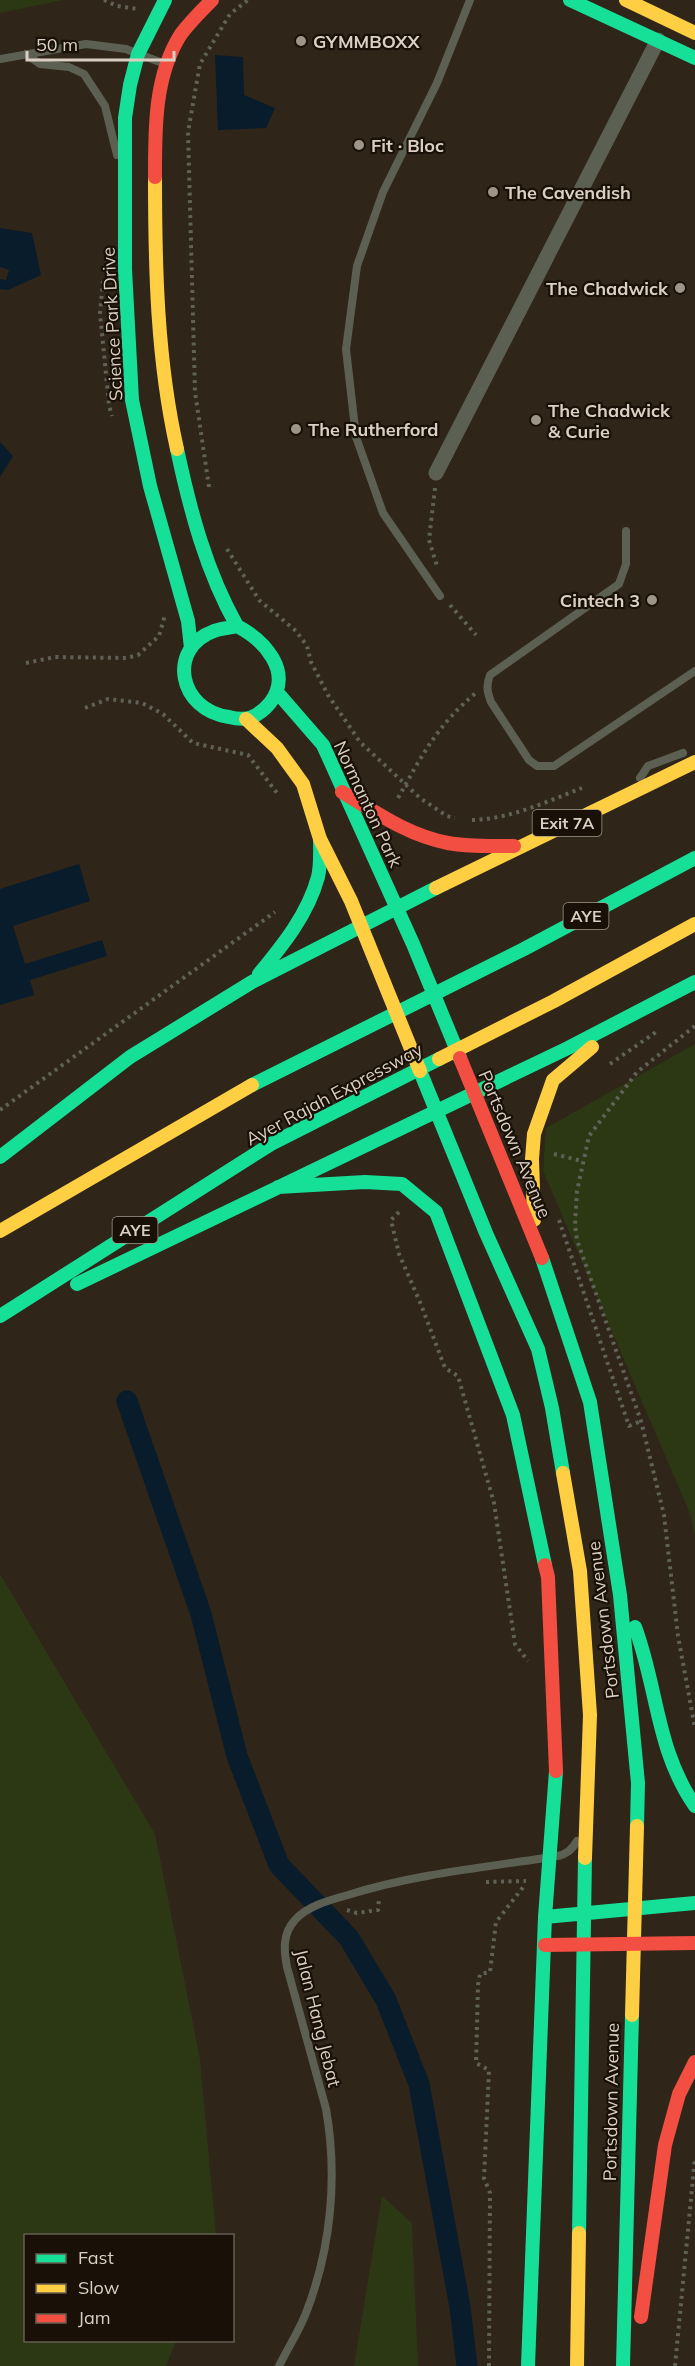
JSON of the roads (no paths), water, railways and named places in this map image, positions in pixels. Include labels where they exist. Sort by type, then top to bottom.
[{"type":"main road","name":"Science Park Drive","points":[[165,0],[138,54],[125,118],[125,269],[132,400],[150,486],[188,621],[191,648]]},
{"type":"main road","points":[[212,0],[185,26],[172,51],[161,86],[155,120],[154,256],[166,393],[184,487],[209,569],[225,606],[237,626]]},
{"type":"main road","points":[[570,0],[695,58]]},
{"type":"main road","points":[[626,0],[695,33]]},
{"type":"main road","points":[[237,626],[253,633],[268,647],[278,673],[277,692],[263,711],[246,719],[225,720],[205,712],[191,699],[185,679],[185,660],[191,648],[204,634],[221,627],[237,626]]},
{"type":"main road","name":"Normanton Park","points":[[277,692],[322,745],[399,912]]},
{"type":"main road","points":[[246,719],[277,748],[303,784],[320,839],[363,932]]},
{"type":"main road","name":"Exit 7A","points":[[399,912],[519,846],[695,762]]},
{"type":"main road","points":[[342,792],[387,818],[438,841],[468,846],[519,846]]},
{"type":"main road","points":[[252,982],[286,940],[310,898],[319,875],[320,839]]},
{"type":"main road","name":"AYE","points":[[0,1231],[242,1090],[524,949],[695,858]]},
{"type":"main road","points":[[0,1157],[130,1057],[252,982],[363,932],[399,912]]},
{"type":"main road","name":"Portsdown Avenue","points":[[399,912],[534,1235],[590,1402],[620,1594],[638,1783],[623,2366]]},
{"type":"main road","name":"Ayer Rajah Expressway","points":[[0,1318],[271,1144],[554,1001],[695,924]]},
{"type":"main road","name":"Portsdown Avenue","points":[[363,932],[486,1233],[538,1349],[552,1408],[580,1571],[590,1715],[586,1819],[577,2366]]},
{"type":"main road","points":[[0,1318],[171,1242],[278,1187],[616,1025],[695,982]]},
{"type":"main road","points":[[534,1235],[532,1160],[534,1134],[553,1080],[616,1025]]},
{"type":"main road","points":[[278,1187],[365,1182],[402,1184],[434,1194]]},
{"type":"main road","points":[[402,1184],[436,1212],[513,1415],[548,1577],[557,1784],[545,1917],[528,2366]]},
{"type":"main road","points":[[461,1212],[486,1233]]},
{"type":"main road","points":[[620,1594],[640,1638],[670,1759],[682,1791],[695,1806]]},
{"type":"main road","points":[[545,1917],[695,1903]]},
{"type":"main road","points":[[544,1945],[695,1943]]},
{"type":"main road","points":[[640,2332],[642,2299],[665,2145],[679,2094],[695,2062]]},
{"type":"street","points":[[436,472],[658,40]]},
{"type":"lane","points":[[444,597],[383,513],[356,437],[346,349],[357,266],[383,192],[437,83],[470,0]]},
{"type":"lane","points":[[0,59],[86,44],[126,49],[168,65]]},
{"type":"lane","points":[[27,54],[40,64],[69,67],[84,74],[105,106],[114,149],[126,177]]},
{"type":"lane","points":[[626,531],[626,564],[619,584],[490,675],[486,684],[491,702],[530,760],[537,766],[546,768],[554,766],[695,671]]},
{"type":"lane","points":[[629,794],[648,766],[695,748]]},
{"type":"lane","points":[[586,1819],[569,1859],[586,1888]]},
{"type":"lane","name":"Jalan Hang Jebat","points":[[279,2366],[305,2315],[318,2279],[330,2216],[332,2179],[330,2130],[284,1948],[286,1934],[295,1920],[309,1909],[405,1878],[569,1859]]},
{"type":"water","points":[[215,55],[243,57],[244,95],[275,108],[266,128],[218,130]]},
{"type":"water","points":[[0,228],[32,233],[41,275],[8,290],[0,289],[0,279],[6,280],[9,270],[0,267]]},
{"type":"water","points":[[0,442],[13,456],[0,477]]},
{"type":"water","points":[[79,864],[90,901],[13,926],[25,964],[102,940],[107,956],[30,980],[34,995],[0,1005],[0,889]]},
{"type":"waterway","points":[[127,1401],[201,1614],[237,1756],[279,1865],[349,1938],[386,2000],[419,2084],[460,2307],[467,2366]]},
{"type":"place","name":"GYMMBOXX","points":[[301,41]]},
{"type":"place","name":"Fit · Bloc","points":[[359,145]]},
{"type":"place","name":"The Cavendish","points":[[493,192]]},
{"type":"place","name":"The Chadwick","points":[[680,288]]},
{"type":"place","name":"The Chadwick & Curie","points":[[536,420]]},
{"type":"place","name":"The Rutherford","points":[[296,429]]},
{"type":"place","name":"Cintech 3","points":[[652,600]]}]
